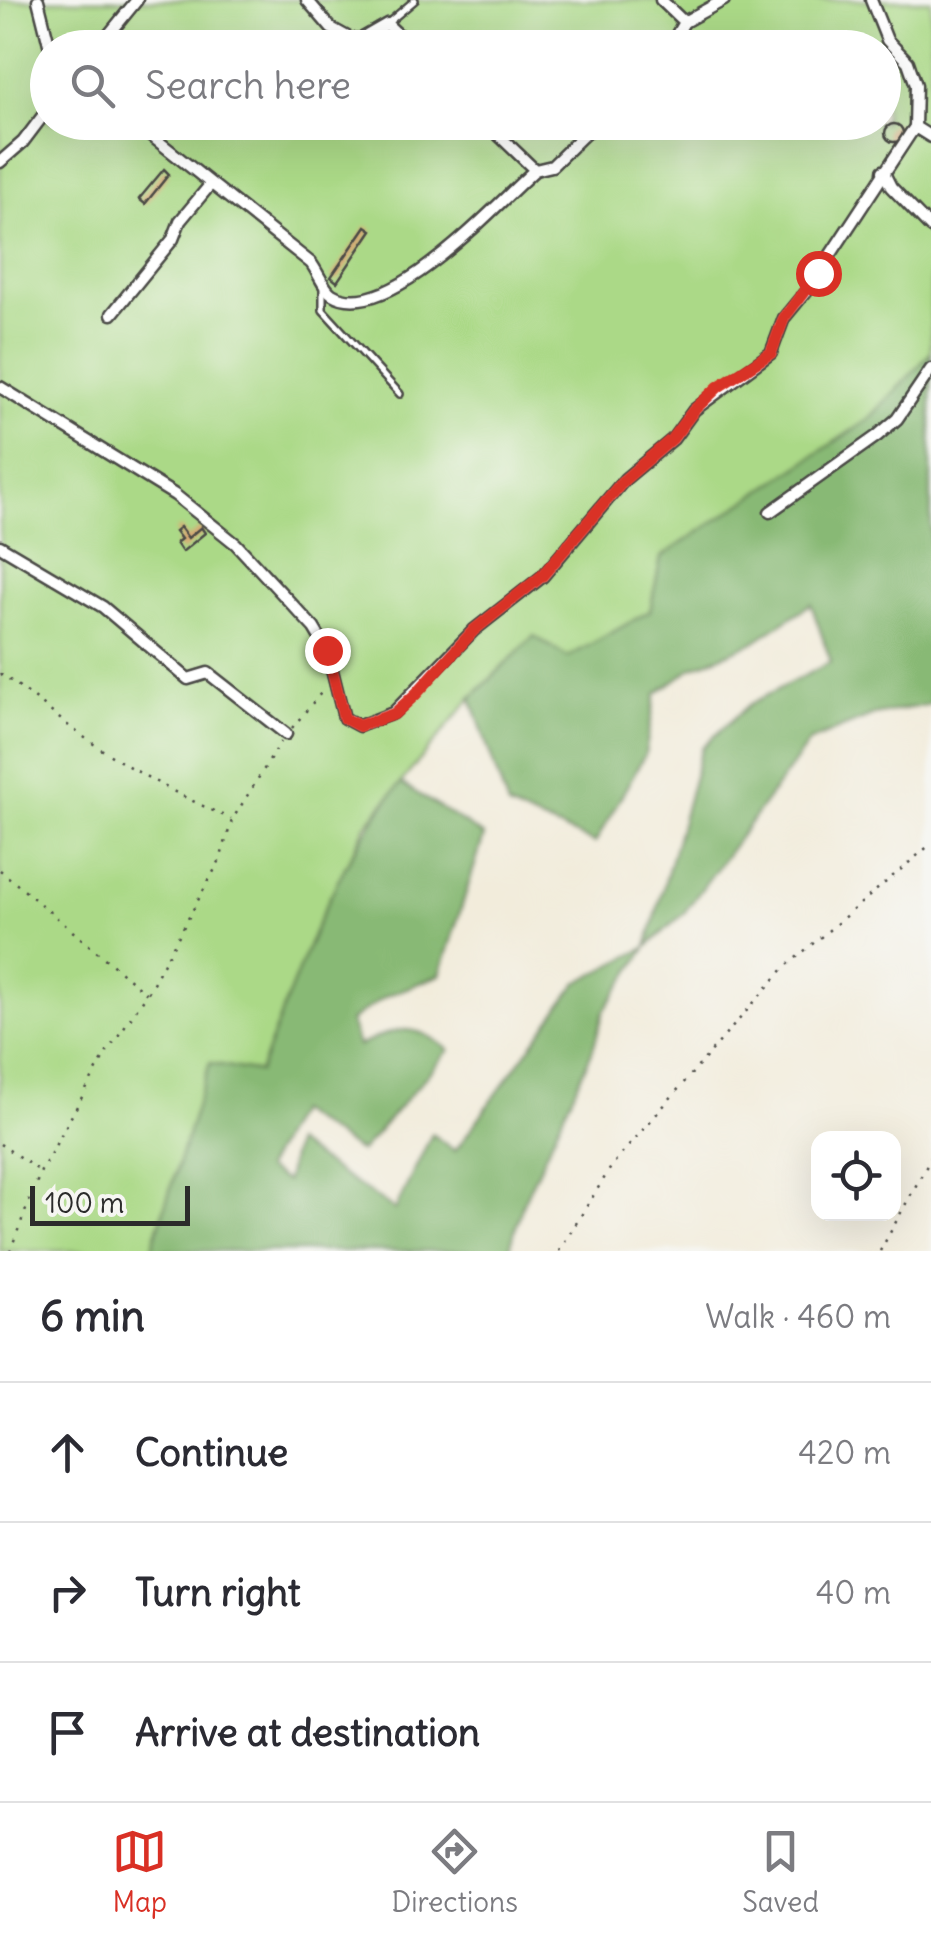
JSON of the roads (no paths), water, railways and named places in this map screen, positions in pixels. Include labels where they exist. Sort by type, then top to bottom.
[{"type":"street","points":[[38,0],[46,30]]},
{"type":"street","points":[[113,30],[138,0]]},
{"type":"street","points":[[307,0],[336,30]]},
{"type":"street","points":[[660,0],[684,22]]},
{"type":"street","points":[[679,30],[684,22],[724,0]]},
{"type":"street","points":[[871,0],[883,30]]},
{"type":"street","points":[[377,30],[387,24],[393,30]]},
{"type":"street","points":[[0,387],[175,494],[236,544],[314,628],[327,650],[344,718],[359,726],[394,714],[474,630],[542,576],[624,480],[672,439],[718,387],[771,353],[784,318],[808,290],[883,171],[916,127],[916,85],[908,62],[901,55]]},
{"type":"street","points":[[916,127],[931,136]]},
{"type":"street","points":[[0,162],[30,133]]},
{"type":"street","points":[[156,140],[311,263],[328,292],[338,297],[370,297],[403,284],[534,170],[552,166],[578,140]]},
{"type":"street","points":[[503,140],[534,170]]},
{"type":"street","points":[[883,171],[891,188],[931,228]]},
{"type":"street","points":[[112,314],[173,239],[180,221],[210,185]]},
{"type":"street","points":[[770,512],[843,464],[887,428],[931,369]]},
{"type":"street","points":[[0,546],[103,607],[188,678],[208,673],[286,734]]},
{"type":"lane","points":[[387,24],[415,0]]},
{"type":"lane","points":[[324,282],[323,310],[400,394]]}]
